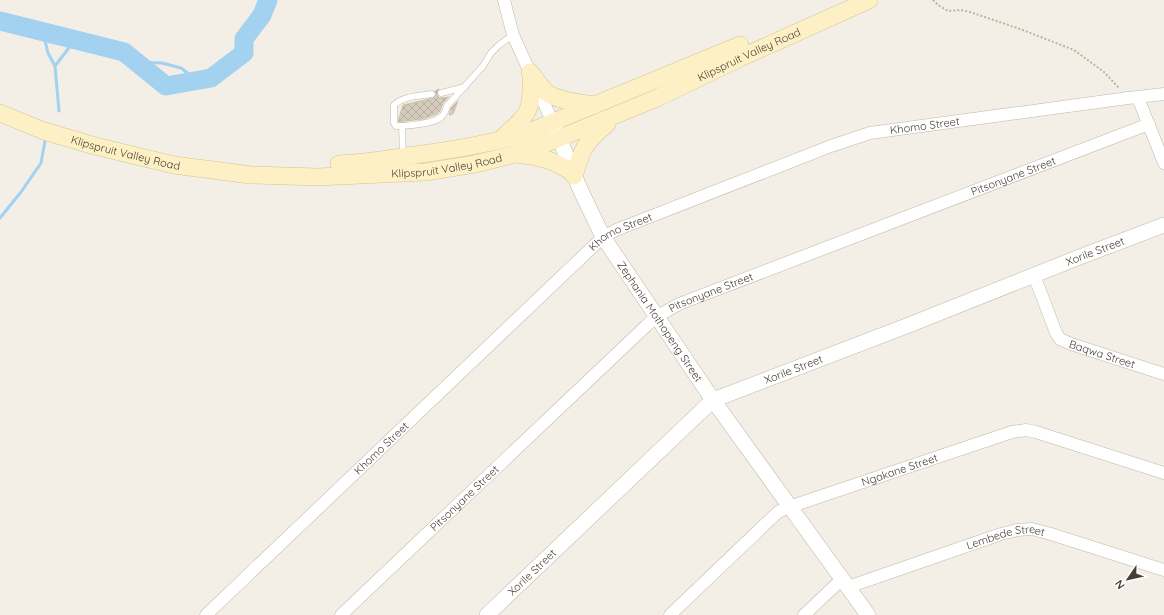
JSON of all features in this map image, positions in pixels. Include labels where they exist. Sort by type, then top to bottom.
[{"type":"main road","name":"Klipspruit Valley Road","points":[[0,113],[44,131],[102,148],[174,165],[251,175],[317,177],[425,172],[475,164],[515,154],[595,105],[719,55],[843,0]]},
{"type":"main road","name":"Klipspruit Valley Road","points":[[0,100],[67,128],[164,154],[224,162],[315,166],[360,163],[499,141],[524,134],[556,130],[616,116],[869,0]]},
{"type":"main road","points":[[531,73],[546,92],[554,96],[595,105]]},
{"type":"main road","points":[[499,141],[519,123],[527,113],[532,99],[531,73]]},
{"type":"main road","points":[[515,154],[544,158],[558,163],[574,174],[585,145],[616,116]]},
{"type":"street","name":"Zephania Mothopeng Street","points":[[504,0],[513,35],[556,130],[591,215],[603,237],[713,400],[868,615]]},
{"type":"street","name":"Khomo Street","points":[[206,615],[603,237],[616,230],[831,146],[870,133],[1164,94]]},
{"type":"street","points":[[1133,98],[1149,124],[1164,163]]},
{"type":"street","name":"Pitsonyane Street","points":[[341,615],[656,317],[667,310],[686,301],[1149,124]]},
{"type":"street","name":"Xorile Street","points":[[487,615],[713,400],[1164,225]]},
{"type":"street","name":"Baqwa Street","points":[[1034,275],[1053,327],[1060,339],[1071,344],[1164,374]]},
{"type":"street","name":"Ngakane Street","points":[[670,615],[778,512],[1012,432],[1026,430],[1036,432],[1164,473]]},
{"type":"street","name":"Lembede Street","points":[[804,615],[845,583],[1017,530],[1032,529],[1051,534],[1164,570]]},
{"type":"lane","points":[[432,94],[402,100],[396,103],[394,105],[394,123],[396,126],[428,122],[444,115],[447,106],[483,66],[491,53],[513,35]]},
{"type":"lane","points":[[441,93],[465,87]]},
{"type":"lane","points":[[402,126],[403,157]]},
{"type":"path","points":[[933,0],[948,11],[961,10],[970,12],[1074,50],[1104,72],[1133,98]]},
{"type":"building","points":[[439,89],[437,94],[439,98],[449,97],[443,103],[437,114],[423,119],[398,122],[403,105],[433,98],[436,95],[435,91]]},
{"type":"building","points":[[458,101],[453,114],[449,115],[451,108]]},
{"type":"waterway","points":[[0,21],[124,52],[166,86],[211,78],[244,53],[244,39],[262,15],[268,0]]},
{"type":"waterway","points":[[43,33],[48,53],[55,66],[59,111]]},
{"type":"waterway","points":[[55,66],[75,40]]},
{"type":"waterway","points":[[136,62],[162,63],[181,68],[197,80]]},
{"type":"waterway","points":[[0,218],[21,192],[41,163],[45,141]]}]
